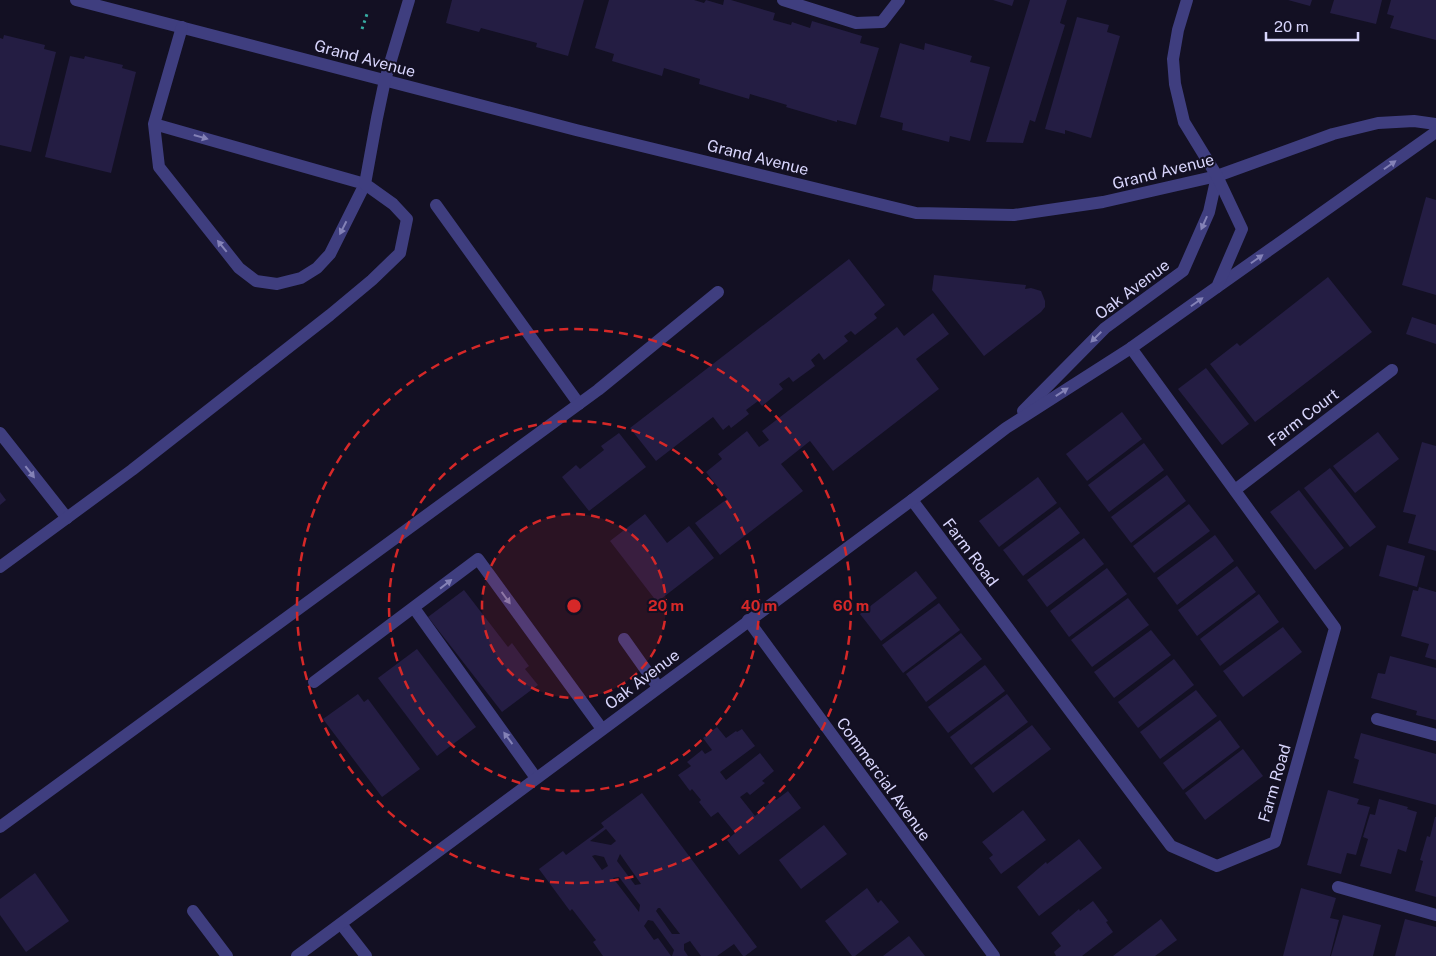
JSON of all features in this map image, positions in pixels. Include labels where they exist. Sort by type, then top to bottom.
[{"type":"street","name":"Grand Avenue","points":[[76,0],[576,130],[916,213],[1014,215],[1103,202],[1218,176],[1333,134],[1378,123],[1414,121],[1436,124]]},
{"type":"street","points":[[182,28],[154,124],[159,168],[239,268],[256,281],[277,284],[302,278],[317,268],[330,254],[366,184],[376,118],[385,80],[409,0]]},
{"type":"street","points":[[783,0],[856,23],[882,22],[899,0]]},
{"type":"street","points":[[1187,0],[1178,30],[1173,59],[1184,122],[1218,176],[1242,228],[1218,287]]},
{"type":"street","points":[[0,567],[132,470],[330,315],[372,280],[400,253],[407,219],[393,204],[366,184],[154,124]]},
{"type":"street","name":"Oak Avenue","points":[[297,956],[912,500],[1006,428],[1131,348],[1436,132]]},
{"type":"street","name":"Oak Avenue","points":[[1006,428],[1105,328],[1183,271],[1209,212],[1218,176]]},
{"type":"street","points":[[436,205],[579,404]]},
{"type":"street","points":[[0,827],[598,390],[718,292]]},
{"type":"street","name":"Farm Road","points":[[912,500],[1171,846],[1218,866],[1275,842],[1334,628],[1131,348]]},
{"type":"street","name":"Farm Court","points":[[1235,490],[1392,370]]},
{"type":"street","points":[[0,433],[66,518]]},
{"type":"street","points":[[314,682],[478,559],[602,729]]},
{"type":"street","points":[[414,608],[536,778]]},
{"type":"street","name":"Commercial Avenue","points":[[748,620],[994,956]]},
{"type":"street","points":[[624,639],[658,687]]},
{"type":"street","points":[[1377,719],[1436,735]]},
{"type":"street","points":[[1338,887],[1436,915]]},
{"type":"street","points":[[193,911],[226,956]]},
{"type":"street","points":[[341,924],[366,956]]},
{"type":"path","points":[[362,29],[368,10]]},
{"type":"building","points":[[452,0],[584,0],[568,56],[536,47],[537,43],[481,28],[479,32],[446,23]]},
{"type":"building","points":[[609,0],[694,0],[704,3],[706,0],[723,5],[724,0],[731,0],[775,13],[773,20],[791,25],[792,22],[810,28],[812,21],[862,36],[860,43],[879,48],[856,125],[837,120],[837,122],[750,94],[749,99],[699,84],[700,79],[664,68],[662,76],[612,61],[614,54],[595,48]]},
{"type":"building","points":[[993,0],[1014,0],[1012,6]]},
{"type":"building","points":[[1030,0],[1067,0],[1060,23],[1065,25],[1035,122],[1030,120],[1023,143],[986,142]]},
{"type":"building","points":[[1288,0],[1312,0],[1310,6]]},
{"type":"building","points":[[1334,0],[1382,0],[1376,24],[1330,13]]},
{"type":"building","points":[[1391,0],[1436,0],[1436,40],[1390,28],[1394,16],[1387,14]]},
{"type":"building","points":[[1077,17],[1109,25],[1107,32],[1120,36],[1091,138],[1065,130],[1065,134],[1045,129]]},
{"type":"building","points":[[4,35],[45,45],[44,49],[56,52],[31,152],[0,145],[0,38],[3,39]]},
{"type":"building","points":[[900,43],[924,50],[925,43],[972,56],[970,62],[990,67],[970,141],[950,136],[949,142],[902,130],[903,123],[880,117]]},
{"type":"building","points":[[70,56],[84,59],[85,56],[123,65],[122,68],[136,72],[111,173],[45,157]]},
{"type":"building","points":[[1426,197],[1436,200],[1436,295],[1402,285]]},
{"type":"building","points":[[849,259],[885,305],[874,314],[877,318],[855,335],[851,331],[844,336],[848,341],[824,360],[819,353],[811,360],[815,366],[793,382],[789,377],[779,384],[783,389],[762,406],[758,401],[746,410],[749,414],[731,428],[729,425],[723,430],[713,417],[656,461],[630,428]]},
{"type":"building","points":[[934,275],[1026,285],[1025,289],[1031,288],[1041,291],[1045,307],[984,356],[932,290]]},
{"type":"building","points":[[1328,277],[1372,332],[1255,422],[1210,364],[1237,343],[1240,346]]},
{"type":"building","points":[[933,313],[949,334],[916,359],[939,389],[833,471],[810,441],[781,464],[803,491],[720,555],[695,523],[727,499],[706,472],[722,459],[718,454],[747,431],[759,447],[769,440],[762,431],[897,327],[904,336]]},
{"type":"building","points":[[1412,317],[1436,325],[1436,344],[1406,334]]},
{"type":"building","points":[[1206,368],[1249,424],[1222,445],[1178,389]]},
{"type":"building","points":[[1122,412],[1142,439],[1087,481],[1066,454]]},
{"type":"building","points":[[1378,432],[1399,459],[1355,493],[1333,466]]},
{"type":"building","points":[[619,433],[646,467],[589,511],[562,477],[576,465],[580,469],[604,450],[601,446]]},
{"type":"building","points":[[1422,442],[1436,446],[1436,551],[1408,543],[1416,515],[1403,512]]},
{"type":"building","points":[[1144,443],[1164,470],[1109,512],[1088,485]]},
{"type":"building","points":[[1330,468],[1376,527],[1350,547],[1304,488]]},
{"type":"building","points":[[1167,475],[1186,501],[1131,543],[1111,517]]},
{"type":"building","points":[[1038,477],[1057,503],[999,547],[979,521]]},
{"type":"building","points":[[1299,490],[1344,548],[1315,570],[1270,512]]},
{"type":"building","points":[[0,492],[6,500],[0,505]]},
{"type":"building","points":[[1189,504],[1210,531],[1154,573],[1133,546]]},
{"type":"building","points":[[1060,507],[1080,533],[1023,576],[1003,550]]},
{"type":"building","points":[[645,514],[667,543],[689,526],[714,558],[657,602],[610,541]]},
{"type":"building","points":[[1215,535],[1234,561],[1177,605],[1157,578]]},
{"type":"building","points":[[1084,538],[1104,564],[1047,607],[1027,580]]},
{"type":"building","points":[[1387,545],[1425,556],[1417,587],[1379,576]]},
{"type":"building","points":[[1237,566],[1256,592],[1197,636],[1178,610]]},
{"type":"building","points":[[1107,568],[1127,594],[1069,637],[1050,611]]},
{"type":"building","points":[[916,571],[937,598],[881,641],[860,614]]},
{"type":"building","points":[[1419,587],[1436,592],[1436,660],[1425,657],[1429,644],[1401,636],[1413,590],[1418,591]]},
{"type":"building","points":[[464,590],[508,647],[512,643],[529,666],[525,669],[538,685],[502,712],[428,617]]},
{"type":"building","points":[[1259,594],[1279,622],[1220,666],[1200,639]]},
{"type":"building","points":[[1128,598],[1149,625],[1092,667],[1071,640]]},
{"type":"building","points":[[939,603],[960,630],[903,673],[882,645]]},
{"type":"building","points":[[1283,627],[1302,652],[1243,697],[1223,671]]},
{"type":"building","points":[[1151,630],[1171,655],[1114,698],[1094,672]]},
{"type":"building","points":[[961,633],[982,659],[926,702],[906,674]]},
{"type":"building","points":[[417,649],[476,727],[437,756],[378,678]]},
{"type":"building","points":[[1390,656],[1436,668],[1436,720],[1416,715],[1417,711],[1371,698],[1378,673],[1385,674]]},
{"type":"building","points":[[1174,659],[1194,685],[1138,728],[1118,702]]},
{"type":"building","points":[[985,665],[1005,691],[948,733],[928,707]]},
{"type":"building","points":[[1196,690],[1217,716],[1160,759],[1140,732]]},
{"type":"building","points":[[358,694],[364,702],[368,699],[420,769],[382,797],[323,719]]},
{"type":"building","points":[[1007,694],[1028,722],[971,765],[950,737]]},
{"type":"building","points":[[1220,720],[1240,747],[1183,790],[1163,763]]},
{"type":"building","points":[[1032,725],[1051,749],[993,793],[974,768]]},
{"type":"building","points":[[717,727],[726,738],[742,729],[755,746],[720,772],[726,780],[760,753],[774,771],[762,781],[765,783],[750,795],[747,792],[740,797],[755,816],[775,798],[776,800],[788,791],[801,808],[739,855],[727,840],[735,833],[718,812],[711,817],[699,802],[701,800],[692,789],[690,791],[678,775],[691,766],[687,762],[702,750],[705,754],[712,750],[703,738]]},
{"type":"building","points":[[1361,733],[1436,754],[1436,805],[1353,783],[1359,760],[1354,758]]},
{"type":"building","points":[[1243,749],[1263,776],[1205,820],[1185,793]]},
{"type":"building","points":[[1328,790],[1359,799],[1357,804],[1370,807],[1356,855],[1347,853],[1341,874],[1307,865]]},
{"type":"building","points":[[642,793],[757,947],[745,956],[734,944],[717,956],[701,956],[690,941],[684,944],[684,950],[688,956],[672,956],[674,950],[653,921],[648,920],[644,926],[654,940],[658,938],[671,956],[603,956],[593,942],[596,940],[572,909],[570,911],[539,869],[563,851],[566,855],[604,827],[601,823]],"holes":[[[606,829],[616,841],[611,845],[590,841]],[[620,854],[641,884],[635,885],[617,861]],[[592,856],[604,857],[608,866],[602,870]],[[619,877],[640,905],[639,912],[613,878]],[[658,908],[660,908],[680,934],[672,934],[656,911]]]},
{"type":"building","points":[[1379,799],[1408,807],[1407,809],[1417,812],[1406,852],[1398,849],[1391,874],[1360,866],[1368,839],[1363,837],[1370,814],[1375,815]]},
{"type":"building","points":[[1023,810],[1046,840],[1001,874],[989,858],[993,855],[982,842]]},
{"type":"building","points":[[1435,817],[1436,897],[1415,891],[1423,861],[1420,860],[1427,836],[1430,837]]},
{"type":"building","points":[[824,825],[847,854],[801,889],[779,860]]},
{"type":"building","points":[[1079,839],[1102,868],[1039,916],[1017,887],[1046,862],[1047,864]]},
{"type":"building","points":[[35,873],[69,921],[26,952],[0,915],[0,899]]},
{"type":"building","points":[[867,888],[878,903],[881,900],[899,922],[855,956],[852,956],[825,921]]},
{"type":"building","points":[[1301,888],[1336,898],[1330,918],[1339,920],[1330,956],[1283,956]]},
{"type":"building","points":[[1093,901],[1108,921],[1106,922],[1113,932],[1082,956],[1056,956],[1054,952],[1061,946],[1051,933],[1079,909],[1080,911]]},
{"type":"building","points":[[1343,915],[1381,925],[1373,956],[1331,956]]},
{"type":"building","points":[[1161,919],[1177,940],[1155,956],[1113,956]]},
{"type":"building","points":[[1405,919],[1436,927],[1436,956],[1395,956]]},
{"type":"building","points":[[909,936],[925,956],[883,956]]}]
